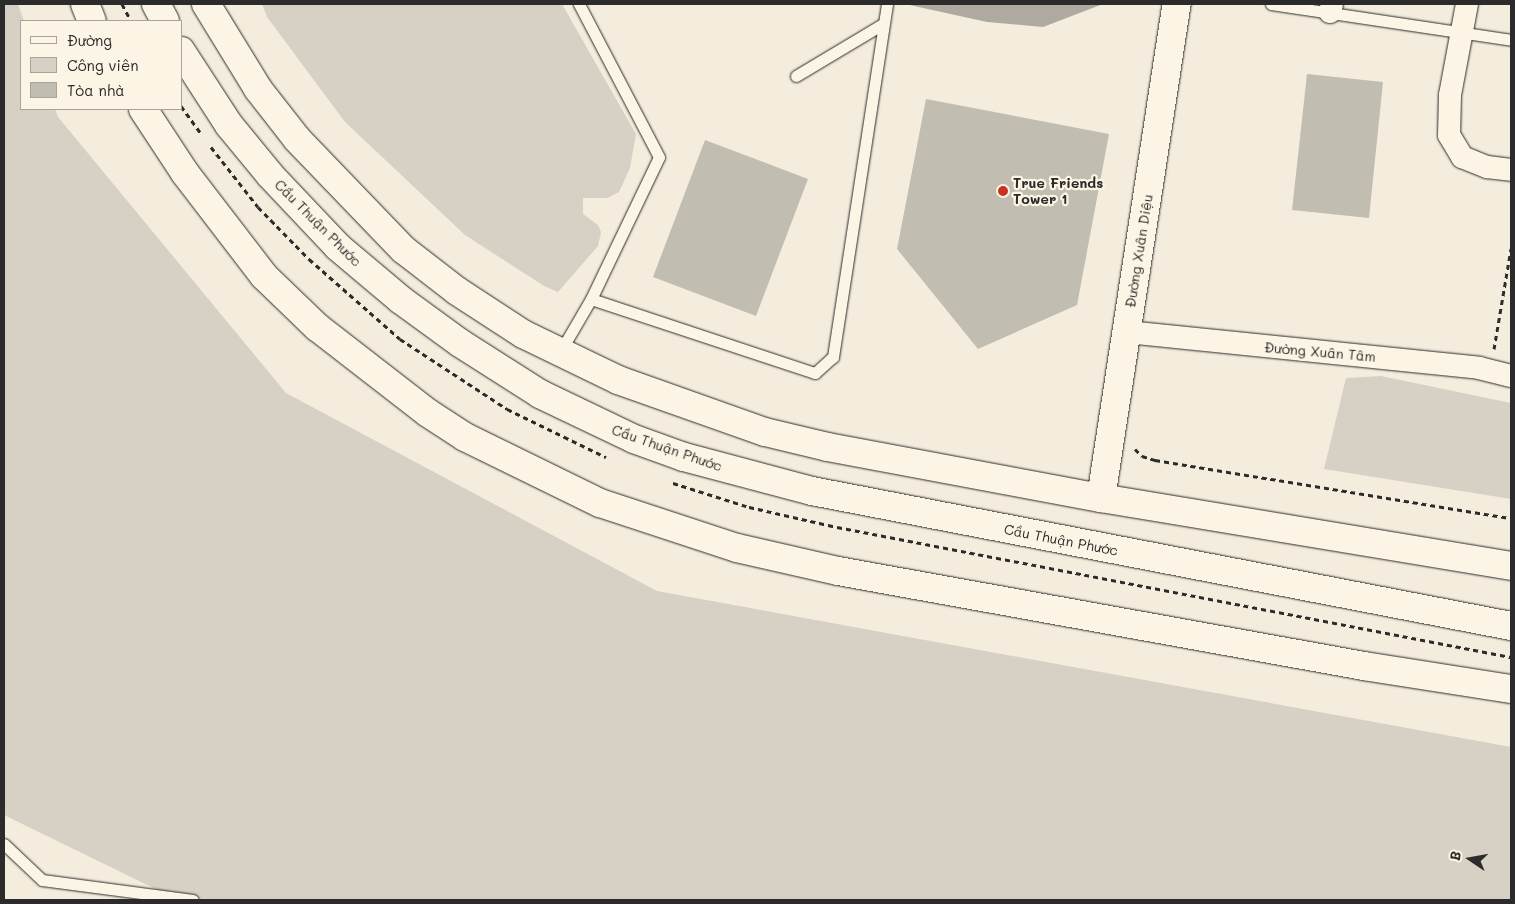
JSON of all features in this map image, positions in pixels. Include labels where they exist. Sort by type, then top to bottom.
[{"type":"street","points":[[85,4],[92,20]]},
{"type":"street","points":[[156,4],[164,20]]},
{"type":"street","points":[[206,4],[258,88],[296,139],[404,250],[457,291],[523,334],[618,380],[765,432],[880,458],[1101,498],[1511,566]]},
{"type":"street","name":"Đường Xuân Diệu","points":[[1101,498],[1177,4]]},
{"type":"street","points":[[1467,4],[1450,95],[1449,135],[1462,157],[1487,166],[1511,170]]},
{"type":"street","name":"Cầu Thuận Phước","points":[[182,53],[229,125],[270,175],[338,247],[402,300],[460,343],[540,394],[590,420],[684,457],[812,491],[1511,626]]},
{"type":"street","points":[[144,110],[186,173],[264,276],[317,327],[428,413],[465,437],[600,503],[737,548],[838,571],[1364,666],[1511,689]]},
{"type":"street","name":"Đường Xuân Tâm","points":[[1127,332],[1501,374]]},
{"type":"lane","points":[[560,352],[591,299],[659,157],[579,4]]},
{"type":"lane","points":[[591,299],[815,374],[832,358],[886,4]]},
{"type":"lane","points":[[1271,4],[1331,8],[1511,40]]},
{"type":"lane","points":[[796,76],[883,24]]},
{"type":"lane","points":[[4,844],[42,880],[193,900]]},
{"type":"path","points":[[122,4],[130,20]]},
{"type":"path","points":[[1501,374],[1511,248]]},
{"type":"path","points":[[1133,438],[1134,448],[1142,456],[1155,460],[1511,518]]},
{"type":"green space","points":[[4,4],[18,4],[24,20],[20,20],[20,110],[55,110],[58,117],[286,393],[657,591],[1511,747],[1511,900],[178,900],[4,815]]},
{"type":"green space","points":[[262,4],[562,4],[636,134],[630,168],[619,192],[607,198],[583,198],[583,214],[598,225],[601,232],[598,246],[558,292],[544,286],[465,235],[345,122],[267,17]]},
{"type":"green space","points":[[1381,376],[1511,403],[1511,499],[1324,469],[1346,378]]},
{"type":"shaded area","points":[[905,4],[1103,4],[1043,27],[987,22]]},
{"type":"building","points":[[1307,74],[1383,82],[1369,218],[1292,210]]},
{"type":"building","name":"True Friends Tower 1","points":[[926,99],[1109,134],[1077,305],[978,349],[897,249]]},
{"type":"building","points":[[705,140],[808,179],[756,316],[653,277]]},
{"type":"place","name":"True Friends Tower 1","points":[[1003,191]]}]
